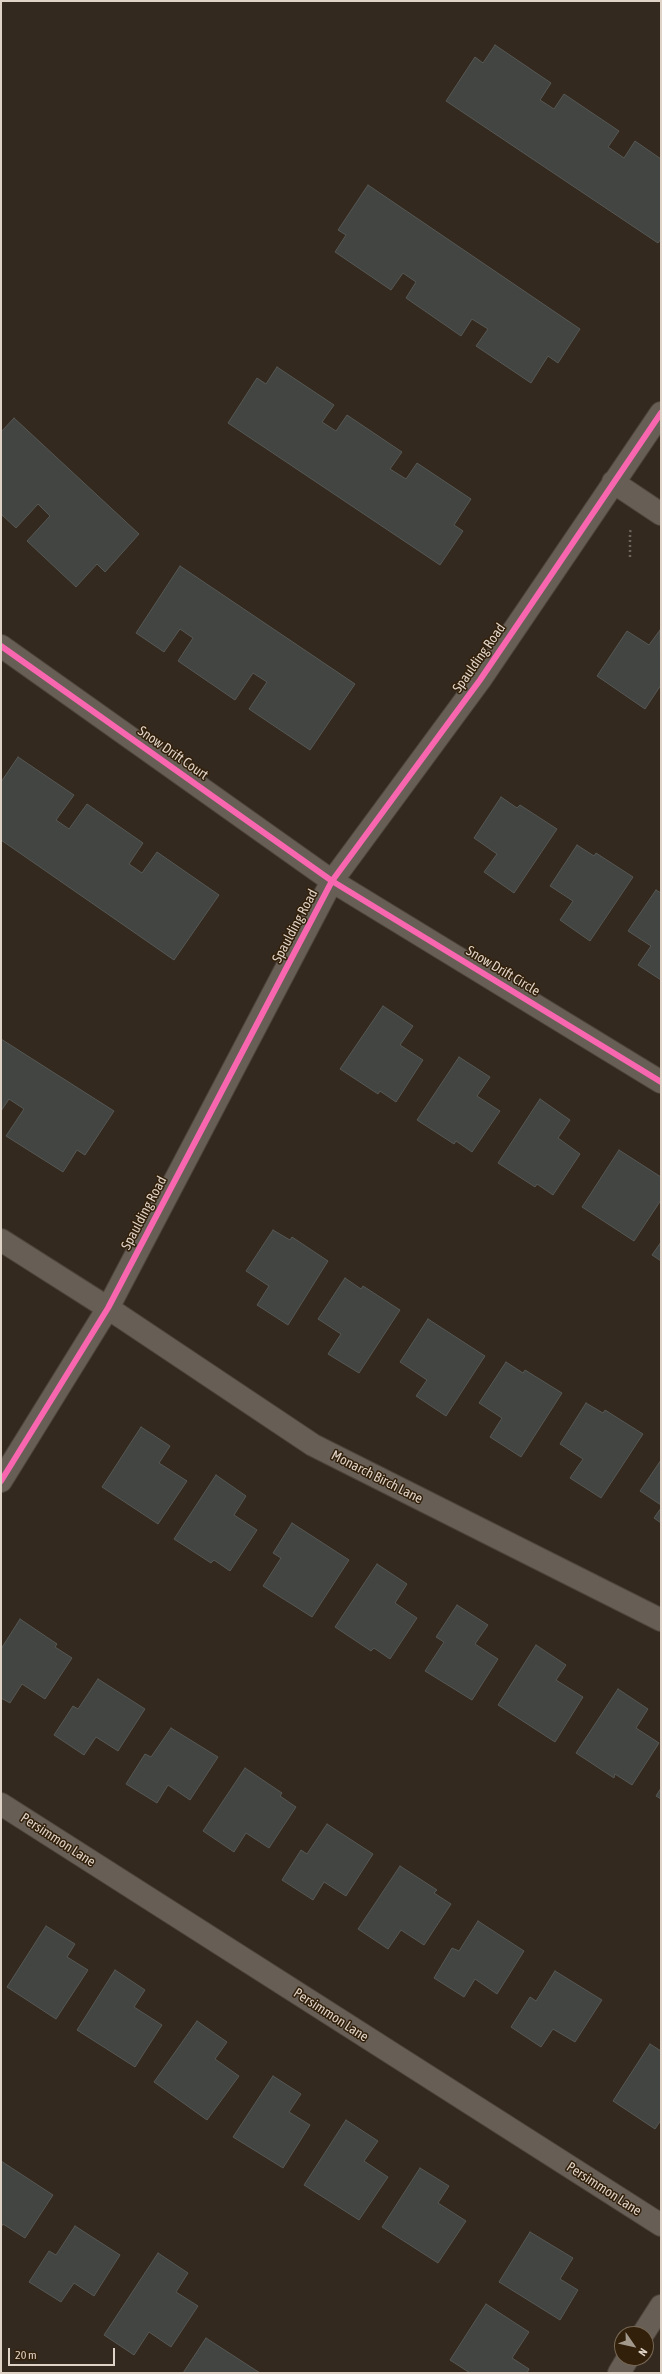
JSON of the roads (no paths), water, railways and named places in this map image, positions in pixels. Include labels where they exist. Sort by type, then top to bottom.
[{"type":"street","name":"Spaulding Road","points":[[1,1481],[108,1308],[332,880],[480,680],[661,413]]},
{"type":"street","points":[[613,482],[661,514]]},
{"type":"street","name":"Snow Drift Court","points":[[1,646],[332,880]]},
{"type":"street","name":"Snow Drift Circle","points":[[332,880],[661,1082]]},
{"type":"street","name":"Monarch Birch Lane","points":[[1,1240],[108,1308],[313,1445],[661,1620]]},
{"type":"street","name":"Persimmon Lane","points":[[1,1804],[661,2226]]},
{"type":"street","points":[[648,2326],[661,2306]]}]
